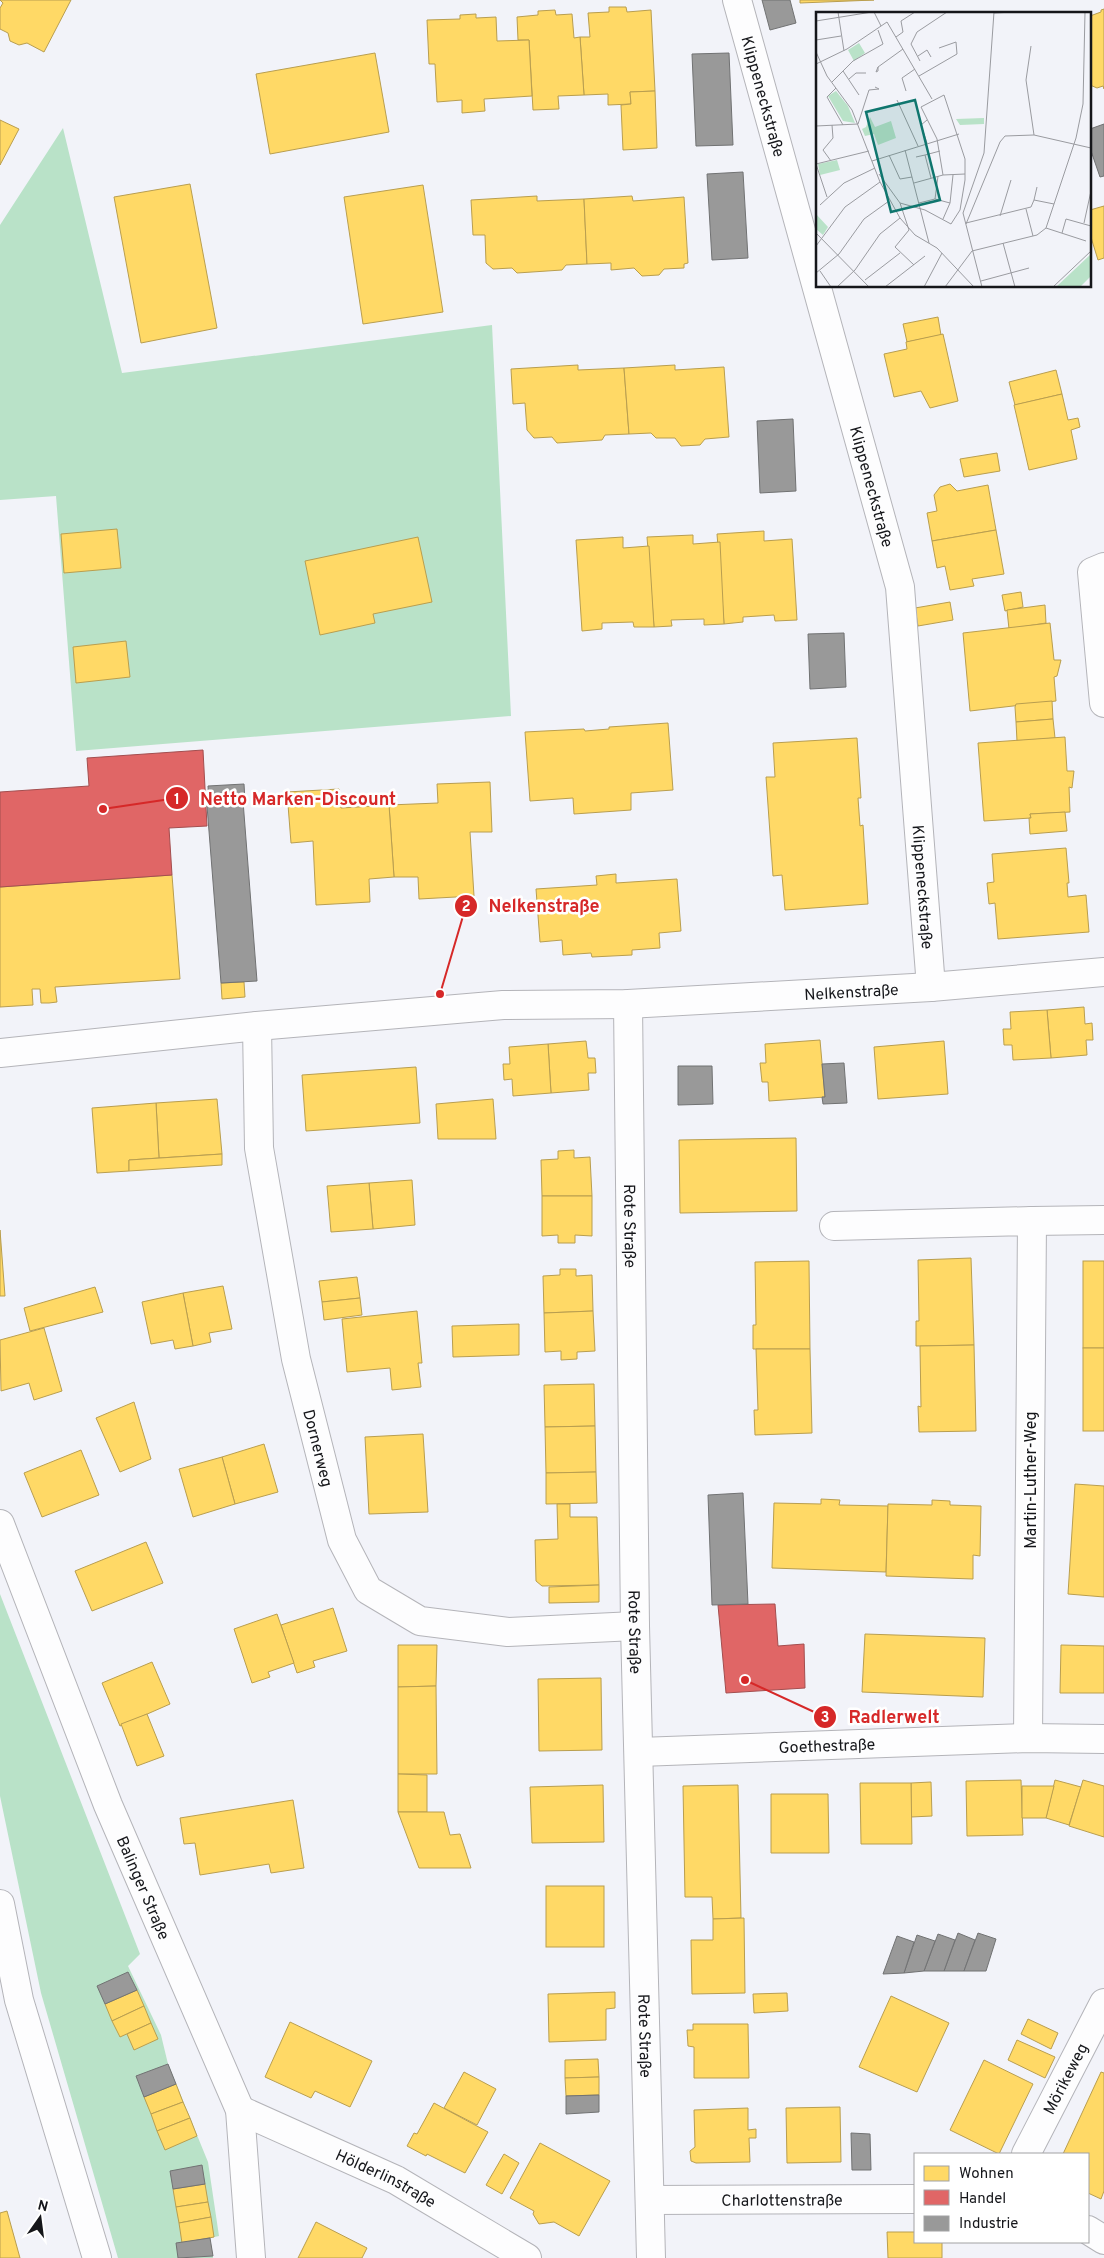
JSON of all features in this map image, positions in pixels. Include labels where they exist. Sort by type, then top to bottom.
[{"type":"street","name":"Klippeneckstraße","points":[[737,0],[816,284]]},
{"type":"street","name":"Klippeneckstraße","points":[[817,288],[900,587],[931,987]]},
{"type":"street","points":[[1104,566],[1092,572],[1104,703]]},
{"type":"street","name":"Nelkenstraße","points":[[0,1053],[257,1026],[502,1004],[628,1004],[931,987],[1104,972]]},
{"type":"street","name":"Rote Straße","points":[[628,1004],[635,1626],[651,2258]]},
{"type":"street","name":"Dornerweg","points":[[257,1026],[259,1148],[296,1359],[342,1540],[368,1590],[420,1621],[508,1632],[635,1626]]},
{"type":"street","points":[[834,1226],[1104,1220]]},
{"type":"street","name":"Martin-Luther-Weg","points":[[1028,1738],[1032,1221]]},
{"type":"street","name":"Balinger Straße","points":[[0,1524],[108,1805],[240,2110],[252,2258]]},
{"type":"street","name":"Goethestraße","points":[[639,1752],[1028,1738],[1104,1739]]},
{"type":"street","points":[[0,1904],[10,2003],[97,2258]]},
{"type":"street","name":"Mörikeweg","points":[[1027,2153],[1104,2003]]},
{"type":"street","name":"Hölderlinstraße","points":[[240,2110],[396,2180],[526,2258]]},
{"type":"street","name":"Charlottenstraße","points":[[650,2200],[914,2198]]},
{"type":"street","points":[[1089,2231],[1104,2240]]},
{"type":"green space","points":[[63,128],[122,373],[492,325],[511,716],[76,751],[56,496],[0,500],[0,225]]},
{"type":"green space","points":[[0,1594],[140,1954],[128,1966],[161,2035],[168,2064],[208,2162],[219,2236],[210,2238],[213,2258],[118,2258],[41,1993],[0,1796]]},
{"type":"building: Wohnen","points":[[0,0],[71,0],[44,52],[27,43],[19,45],[10,41],[8,33],[0,29],[0,8],[3,3]]},
{"type":"building: Wohnen","points":[[800,0],[874,0],[800,3]]},
{"type":"building: Wohnen","points":[[609,7],[626,7],[627,12],[651,10],[655,91],[630,92],[631,104],[608,105],[608,94],[584,95],[580,37],[590,37],[588,13],[609,12]]},
{"type":"building: Wohnen","points":[[1104,9],[1104,89],[1103,86],[1097,88],[1092,86],[1092,15],[1101,12]]},
{"type":"building: Wohnen","points":[[555,10],[556,15],[572,14],[574,38],[580,37],[584,95],[558,96],[559,109],[533,110],[529,40],[518,40],[517,17],[538,15],[538,11]]},
{"type":"building: Wohnen","points":[[476,14],[476,18],[496,17],[497,41],[529,40],[532,96],[484,99],[485,111],[462,113],[462,100],[437,102],[435,64],[429,64],[427,20],[460,19],[460,15]]},
{"type":"building: Wohnen","points":[[375,53],[389,132],[270,154],[256,74]]},
{"type":"building: Wohnen","points":[[655,91],[657,148],[623,150],[621,105],[631,104],[630,92]]},
{"type":"building: Wohnen","points":[[0,120],[19,129],[0,165]]},
{"type":"building: Wohnen","points":[[190,184],[217,328],[141,343],[114,197]]},
{"type":"building: Wohnen","points":[[423,185],[443,312],[363,324],[344,197]]},
{"type":"building: Wohnen","points":[[537,196],[537,201],[584,199],[587,264],[566,265],[562,270],[517,273],[512,268],[493,269],[486,263],[485,235],[473,235],[471,200]]},
{"type":"building: Wohnen","points":[[632,196],[633,201],[684,197],[688,263],[684,264],[684,268],[664,269],[659,275],[642,276],[634,268],[611,270],[611,263],[587,264],[584,199]]},
{"type":"building: Wohnen","points":[[1104,206],[1104,258],[1098,260],[1092,240],[1092,209]]},
{"type":"building: Wohnen","points":[[938,317],[941,335],[907,342],[903,324]]},
{"type":"building: Wohnen","points":[[943,334],[958,401],[930,408],[921,391],[894,397],[884,354],[907,349],[906,342]]},
{"type":"building: Wohnen","points":[[578,365],[578,370],[624,368],[629,434],[605,435],[602,440],[557,443],[552,437],[534,438],[527,430],[525,403],[513,404],[511,369]]},
{"type":"building: Wohnen","points":[[675,365],[675,370],[724,367],[729,437],[705,439],[700,445],[681,446],[675,438],[656,438],[651,433],[629,434],[624,368]]},
{"type":"building: Wohnen","points":[[1056,370],[1062,394],[1015,405],[1009,382]]},
{"type":"building: Wohnen","points":[[1062,394],[1068,420],[1078,418],[1080,427],[1071,430],[1077,459],[1029,470],[1014,405]]},
{"type":"building: Wohnen","points":[[997,453],[1000,471],[964,477],[960,459]]},
{"type":"building: Wohnen","points":[[950,484],[957,491],[988,485],[996,530],[932,541],[927,513],[937,511],[934,495],[940,487]]},
{"type":"building: Wohnen","points":[[117,529],[121,568],[64,573],[61,534]]},
{"type":"building: Wohnen","points":[[996,530],[1004,574],[972,579],[974,586],[950,590],[945,566],[937,568],[932,541]]},
{"type":"building: Wohnen","points":[[764,531],[764,541],[792,539],[797,620],[775,621],[774,615],[743,617],[743,622],[724,624],[717,534]]},
{"type":"building: Wohnen","points":[[693,535],[693,544],[720,542],[724,624],[704,625],[704,619],[671,620],[672,626],[654,627],[647,537]]},
{"type":"building: Wohnen","points":[[418,537],[432,602],[373,614],[375,623],[320,635],[305,561]]},
{"type":"building: Wohnen","points":[[623,537],[623,548],[649,546],[654,627],[634,627],[633,622],[602,623],[602,629],[582,631],[576,540]]},
{"type":"building: Wohnen","points":[[1021,592],[1023,607],[1005,611],[1002,595]]},
{"type":"building: Wohnen","points":[[950,602],[953,620],[918,626],[915,608]]},
{"type":"building: Wohnen","points":[[1045,605],[1046,623],[1009,629],[1007,610]]},
{"type":"building: Wohnen","points":[[1050,623],[1054,660],[1061,660],[1057,676],[1054,677],[1056,701],[970,711],[963,633]]},
{"type":"building: Wohnen","points":[[126,641],[130,677],[76,683],[73,647]]},
{"type":"building: Wohnen","points":[[1052,701],[1053,719],[1016,722],[1016,704]]},
{"type":"building: Wohnen","points":[[1053,719],[1055,738],[1017,741],[1016,722]]},
{"type":"building: Wohnen","points":[[668,723],[673,790],[631,793],[631,810],[574,814],[573,798],[530,801],[525,732],[584,729],[585,731],[609,729],[609,727]]},
{"type":"building: Wohnen","points":[[1065,737],[1067,771],[1074,771],[1072,788],[1069,787],[1070,812],[1030,814],[1031,818],[984,821],[978,743]]},
{"type":"building: Wohnen","points":[[857,738],[861,798],[858,798],[860,826],[863,825],[868,904],[785,910],[782,875],[773,876],[766,777],[775,777],[773,743]]},
{"type":"building: Wohnen","points":[[490,782],[492,832],[470,832],[474,896],[419,899],[418,877],[394,877],[389,805],[438,803],[437,784]]},
{"type":"building: Wohnen","points":[[339,789],[341,808],[389,805],[394,877],[369,879],[370,902],[316,905],[313,841],[291,843],[287,792]]},
{"type":"building: Wohnen","points":[[1065,812],[1067,831],[1030,834],[1030,814]]},
{"type":"building: Wohnen","points":[[1066,848],[1069,883],[1067,883],[1068,897],[1086,895],[1089,932],[998,939],[995,903],[989,904],[987,883],[994,882],[992,854]]},
{"type":"building: Wohnen","points":[[616,874],[616,883],[677,879],[681,931],[659,933],[660,948],[632,950],[632,955],[592,957],[591,953],[563,955],[562,940],[540,942],[536,889],[597,885],[596,876]]},
{"type":"building: Wohnen","points":[[172,875],[180,979],[55,987],[57,1002],[49,1003],[41,1003],[40,989],[32,989],[33,1005],[0,1007],[0,887]]},
{"type":"building: Wohnen","points":[[244,982],[245,997],[222,999],[221,983]]},
{"type":"building: Wohnen","points":[[1084,1007],[1085,1024],[1092,1023],[1093,1040],[1086,1040],[1087,1055],[1051,1058],[1047,1010]]},
{"type":"building: Wohnen","points":[[1047,1010],[1051,1058],[1013,1060],[1012,1045],[1004,1045],[1003,1029],[1011,1029],[1010,1012]]},
{"type":"building: Wohnen","points":[[820,1040],[825,1097],[769,1101],[768,1082],[762,1082],[760,1063],[766,1063],[765,1044]]},
{"type":"building: Wohnen","points":[[586,1041],[588,1058],[595,1058],[596,1073],[588,1073],[589,1090],[551,1093],[548,1044]]},
{"type":"building: Wohnen","points":[[944,1041],[948,1094],[878,1099],[874,1047]]},
{"type":"building: Wohnen","points":[[548,1044],[551,1093],[513,1096],[512,1079],[504,1080],[503,1064],[510,1064],[509,1047]]},
{"type":"building: Wohnen","points":[[416,1067],[420,1123],[306,1131],[302,1075]]},
{"type":"building: Wohnen","points":[[217,1099],[222,1154],[159,1158],[156,1103]]},
{"type":"building: Wohnen","points":[[493,1099],[496,1139],[438,1139],[436,1104]]},
{"type":"building: Wohnen","points":[[156,1103],[159,1158],[129,1160],[129,1171],[97,1173],[92,1108]]},
{"type":"building: Wohnen","points":[[796,1138],[797,1211],[680,1213],[679,1140]]},
{"type":"building: Wohnen","points":[[574,1150],[574,1158],[590,1157],[592,1196],[542,1196],[541,1160],[558,1159],[558,1151]]},
{"type":"building: Wohnen","points":[[222,1154],[222,1165],[129,1171],[129,1160]]},
{"type":"building: Wohnen","points":[[412,1180],[415,1225],[373,1229],[369,1183]]},
{"type":"building: Wohnen","points":[[369,1183],[373,1229],[331,1232],[327,1186]]},
{"type":"building: Wohnen","points":[[542,1196],[592,1196],[592,1236],[575,1235],[575,1243],[558,1243],[558,1235],[542,1236]]},
{"type":"building: Wohnen","points":[[0,1230],[5,1296],[0,1296]]},
{"type":"building: Wohnen","points":[[971,1258],[974,1345],[916,1346],[916,1321],[919,1321],[918,1260]]},
{"type":"building: Wohnen","points":[[809,1261],[810,1349],[753,1349],[753,1325],[756,1325],[755,1262]]},
{"type":"building: Wohnen","points":[[1083,1261],[1104,1261],[1104,1348],[1083,1348]]},
{"type":"building: Wohnen","points":[[560,1269],[576,1269],[576,1276],[592,1275],[593,1311],[544,1313],[543,1276],[560,1275]]},
{"type":"building: Wohnen","points":[[357,1277],[360,1298],[322,1302],[319,1281]]},
{"type":"building: Wohnen","points":[[223,1286],[232,1329],[209,1333],[211,1342],[193,1346],[183,1293]]},
{"type":"building: Wohnen","points":[[95,1287],[103,1312],[30,1331],[24,1308]]},
{"type":"building: Wohnen","points":[[183,1293],[193,1346],[175,1349],[173,1340],[151,1344],[142,1302]]},
{"type":"building: Wohnen","points":[[360,1298],[362,1315],[324,1320],[322,1302]]},
{"type":"building: Wohnen","points":[[417,1311],[422,1363],[418,1363],[421,1387],[392,1390],[390,1368],[347,1372],[342,1319]]},
{"type":"building: Wohnen","points":[[593,1311],[595,1351],[577,1352],[577,1359],[561,1360],[561,1351],[545,1352],[544,1313]]},
{"type":"building: Wohnen","points":[[519,1324],[519,1355],[453,1357],[452,1326]]},
{"type":"building: Wohnen","points":[[44,1328],[62,1391],[34,1400],[29,1383],[1,1391],[0,1340]]},
{"type":"building: Wohnen","points":[[974,1345],[976,1431],[919,1432],[918,1406],[921,1407],[920,1346]]},
{"type":"building: Wohnen","points":[[1083,1348],[1104,1348],[1104,1431],[1083,1431]]},
{"type":"building: Wohnen","points":[[756,1349],[810,1349],[812,1433],[755,1435],[754,1410],[758,1410]]},
{"type":"building: Wohnen","points":[[594,1384],[595,1426],[545,1427],[544,1385]]},
{"type":"building: Wohnen","points":[[134,1402],[151,1459],[120,1472],[96,1418]]},
{"type":"building: Wohnen","points":[[595,1426],[596,1472],[546,1473],[545,1427]]},
{"type":"building: Wohnen","points":[[423,1434],[428,1512],[369,1514],[365,1437]]},
{"type":"building: Wohnen","points":[[264,1444],[278,1492],[235,1504],[222,1457]]},
{"type":"building: Wohnen","points":[[81,1450],[99,1495],[42,1517],[24,1473]]},
{"type":"building: Wohnen","points":[[222,1457],[235,1504],[193,1517],[179,1469]]},
{"type":"building: Wohnen","points":[[596,1472],[597,1503],[546,1504],[546,1473]]},
{"type":"building: Wohnen","points":[[1075,1484],[1104,1486],[1104,1597],[1068,1594]]},
{"type":"building: Wohnen","points":[[821,1499],[840,1500],[839,1505],[888,1506],[886,1572],[772,1568],[774,1503],[821,1504]]},
{"type":"building: Wohnen","points":[[932,1500],[950,1501],[950,1505],[981,1506],[980,1556],[973,1555],[973,1579],[886,1576],[888,1504],[932,1505]]},
{"type":"building: Wohnen","points":[[557,1504],[570,1504],[570,1517],[597,1517],[599,1585],[542,1586],[536,1581],[535,1540],[558,1539]]},
{"type":"building: Wohnen","points":[[146,1542],[163,1583],[92,1611],[75,1571]]},
{"type":"building: Wohnen","points":[[599,1585],[599,1602],[549,1603],[549,1587]]},
{"type":"building: Wohnen","points":[[333,1608],[347,1651],[313,1661],[315,1667],[297,1673],[281,1625]]},
{"type":"building: Wohnen","points":[[277,1614],[294,1663],[268,1672],[270,1677],[252,1683],[234,1629]]},
{"type":"building: Wohnen","points":[[865,1634],[985,1638],[983,1697],[862,1692]]},
{"type":"building: Wohnen","points":[[398,1645],[437,1645],[436,1686],[398,1687]]},
{"type":"building: Wohnen","points":[[1061,1645],[1104,1646],[1104,1693],[1060,1693]]},
{"type":"building: Wohnen","points":[[152,1662],[170,1704],[120,1726],[102,1683]]},
{"type":"building: Wohnen","points":[[601,1678],[602,1750],[539,1751],[538,1679]]},
{"type":"building: Wohnen","points":[[436,1686],[437,1774],[398,1774],[398,1687]]},
{"type":"building: Wohnen","points":[[147,1714],[164,1756],[137,1766],[121,1724]]},
{"type":"building: Wohnen","points":[[398,1774],[427,1775],[427,1812],[398,1812]]},
{"type":"building: Wohnen","points":[[1021,1780],[1023,1835],[967,1836],[966,1781]]},
{"type":"building: Wohnen","points":[[1055,1780],[1081,1787],[1069,1825],[1046,1818]]},
{"type":"building: Wohnen","points":[[1083,1780],[1104,1786],[1104,1837],[1069,1826]]},
{"type":"building: Wohnen","points":[[931,1782],[932,1816],[911,1817],[911,1783]]},
{"type":"building: Wohnen","points":[[860,1783],[911,1783],[912,1844],[861,1844]]},
{"type":"building: Wohnen","points":[[603,1785],[604,1842],[532,1843],[530,1787]]},
{"type":"building: Wohnen","points":[[738,1785],[741,1918],[713,1919],[712,1897],[685,1897],[683,1786]]},
{"type":"building: Wohnen","points":[[1022,1786],[1054,1786],[1046,1818],[1022,1818]]},
{"type":"building: Wohnen","points":[[771,1794],[828,1794],[829,1853],[771,1853]]},
{"type":"building: Wohnen","points":[[293,1800],[304,1868],[271,1873],[269,1864],[200,1875],[195,1843],[184,1844],[180,1818]]},
{"type":"building: Wohnen","points":[[398,1812],[444,1812],[450,1835],[460,1834],[471,1868],[419,1868]]},
{"type":"building: Wohnen","points":[[546,1886],[604,1886],[604,1947],[546,1947]]},
{"type":"building: Wohnen","points":[[744,1918],[745,1993],[692,1994],[691,1940],[713,1940],[713,1919]]},
{"type":"building: Wohnen","points":[[137,1990],[144,2006],[112,2021],[105,2004]]},
{"type":"building: Wohnen","points":[[615,1992],[615,2008],[606,2009],[606,2040],[549,2042],[548,1994]]},
{"type":"building: Wohnen","points":[[787,1993],[788,2011],[754,2013],[753,1994]]},
{"type":"building: Wohnen","points":[[891,1996],[949,2023],[917,2092],[859,2067]]},
{"type":"building: Wohnen","points":[[144,2006],[151,2023],[120,2037],[112,2021]]},
{"type":"building: Wohnen","points":[[1028,2019],[1058,2033],[1051,2049],[1021,2034]]},
{"type":"building: Wohnen","points":[[290,2022],[372,2061],[350,2107],[315,2091],[311,2098],[265,2077]]},
{"type":"building: Wohnen","points":[[151,2023],[158,2039],[134,2050],[127,2034]]},
{"type":"building: Wohnen","points":[[693,2024],[748,2024],[749,2078],[694,2078],[694,2047],[688,2046],[687,2030],[693,2030]]},
{"type":"building: Wohnen","points":[[1017,2040],[1055,2057],[1045,2078],[1008,2060]]},
{"type":"building: Wohnen","points":[[598,2059],[599,2077],[565,2078],[565,2060]]},
{"type":"building: Wohnen","points":[[984,2060],[1033,2084],[999,2153],[950,2130]]},
{"type":"building: Wohnen","points":[[464,2072],[496,2089],[477,2125],[444,2108]]},
{"type":"building: Wohnen","points":[[1101,2072],[1104,2073],[1104,2191],[1101,2199],[1089,2193],[1089,2153],[1063,2153]]},
{"type":"building: Wohnen","points":[[599,2077],[599,2095],[566,2096],[565,2078]]},
{"type":"building: Wohnen","points":[[176,2084],[183,2102],[151,2114],[144,2097]]},
{"type":"building: Wohnen","points":[[183,2102],[190,2118],[157,2131],[151,2114]]},
{"type":"building: Wohnen","points":[[434,2103],[488,2132],[465,2173],[407,2146],[414,2133],[417,2134]]},
{"type":"building: Wohnen","points":[[840,2107],[841,2162],[787,2163],[786,2108]]},
{"type":"building: Wohnen","points":[[748,2108],[748,2130],[756,2129],[756,2138],[749,2138],[750,2162],[696,2163],[691,2161],[690,2151],[695,2147],[694,2110]]},
{"type":"building: Wohnen","points":[[190,2118],[197,2136],[165,2150],[157,2131]]},
{"type":"building: Wohnen","points":[[540,2143],[610,2181],[579,2236],[554,2222],[539,2224],[533,2214],[534,2211],[510,2198]]},
{"type":"building: Wohnen","points":[[504,2154],[519,2163],[502,2194],[486,2185]]},
{"type":"building: Wohnen","points":[[205,2184],[208,2202],[176,2207],[173,2189]]},
{"type":"building: Wohnen","points":[[208,2202],[211,2217],[179,2223],[176,2207]]},
{"type":"building: Wohnen","points":[[7,2211],[20,2258],[0,2258],[0,2213]]},
{"type":"building: Wohnen","points":[[211,2217],[214,2237],[182,2243],[179,2223]]},
{"type":"building: Wohnen","points":[[316,2222],[367,2248],[362,2258],[298,2258]]},
{"type":"building: Wohnen","points":[[887,2232],[914,2232],[914,2243],[942,2243],[942,2258],[888,2258]]},
{"type":"building: Handel","points":[[203,750],[207,826],[169,828],[172,875],[0,887],[0,792],[89,786],[87,758]]},
{"type":"building: Handel","points":[[775,1604],[778,1646],[804,1644],[805,1688],[726,1693],[718,1605]]},
{"type":"building: Industrie","points":[[762,0],[790,0],[796,23],[770,30]]},
{"type":"building: Industrie","points":[[729,53],[733,145],[696,146],[692,54]]},
{"type":"building: Industrie","points":[[1104,124],[1104,176],[1100,177],[1092,154],[1092,128]]},
{"type":"building: Industrie","points":[[743,172],[748,258],[712,260],[707,174]]},
{"type":"building: Industrie","points":[[793,419],[796,491],[760,493],[757,421]]},
{"type":"building: Industrie","points":[[844,633],[846,687],[810,689],[808,634]]},
{"type":"building: Industrie","points":[[244,784],[245,801],[243,801],[257,981],[221,983],[207,806],[209,805],[208,786]]},
{"type":"building: Industrie","points":[[844,1063],[847,1103],[823,1104],[822,1097],[825,1097],[822,1064]]},
{"type":"building: Industrie","points":[[678,1066],[712,1066],[713,1104],[678,1105]]},
{"type":"building: Industrie","points":[[743,1493],[748,1604],[712,1605],[708,1495]]},
{"type":"building: Industrie","points":[[958,1933],[975,1940],[964,1971],[944,1971]]},
{"type":"building: Industrie","points":[[978,1933],[996,1939],[986,1971],[964,1971]]},
{"type":"building: Industrie","points":[[938,1934],[955,1940],[944,1971],[924,1971]]},
{"type":"building: Industrie","points":[[917,1935],[935,1941],[924,1971],[904,1973]]},
{"type":"building: Industrie","points":[[897,1936],[914,1942],[904,1973],[883,1974]]},
{"type":"building: Industrie","points":[[128,1972],[137,1990],[105,2004],[97,1986]]},
{"type":"building: Industrie","points":[[168,2064],[176,2084],[144,2097],[136,2076]]},
{"type":"building: Industrie","points":[[599,2095],[599,2112],[566,2114],[566,2096]]},
{"type":"building: Industrie","points":[[851,2133],[870,2134],[871,2170],[852,2170]]},
{"type":"building: Industrie","points":[[202,2165],[205,2184],[173,2189],[170,2171]]},
{"type":"building: Industrie","points":[[210,2238],[213,2256],[178,2258],[176,2243]]},
{"type":"place","name":"Netto Marken-Discount","points":[[103,809]]},
{"type":"place","name":"Nelkenstraße","points":[[440,994]]},
{"type":"place","name":"Radlerwelt","points":[[745,1680]]}]
